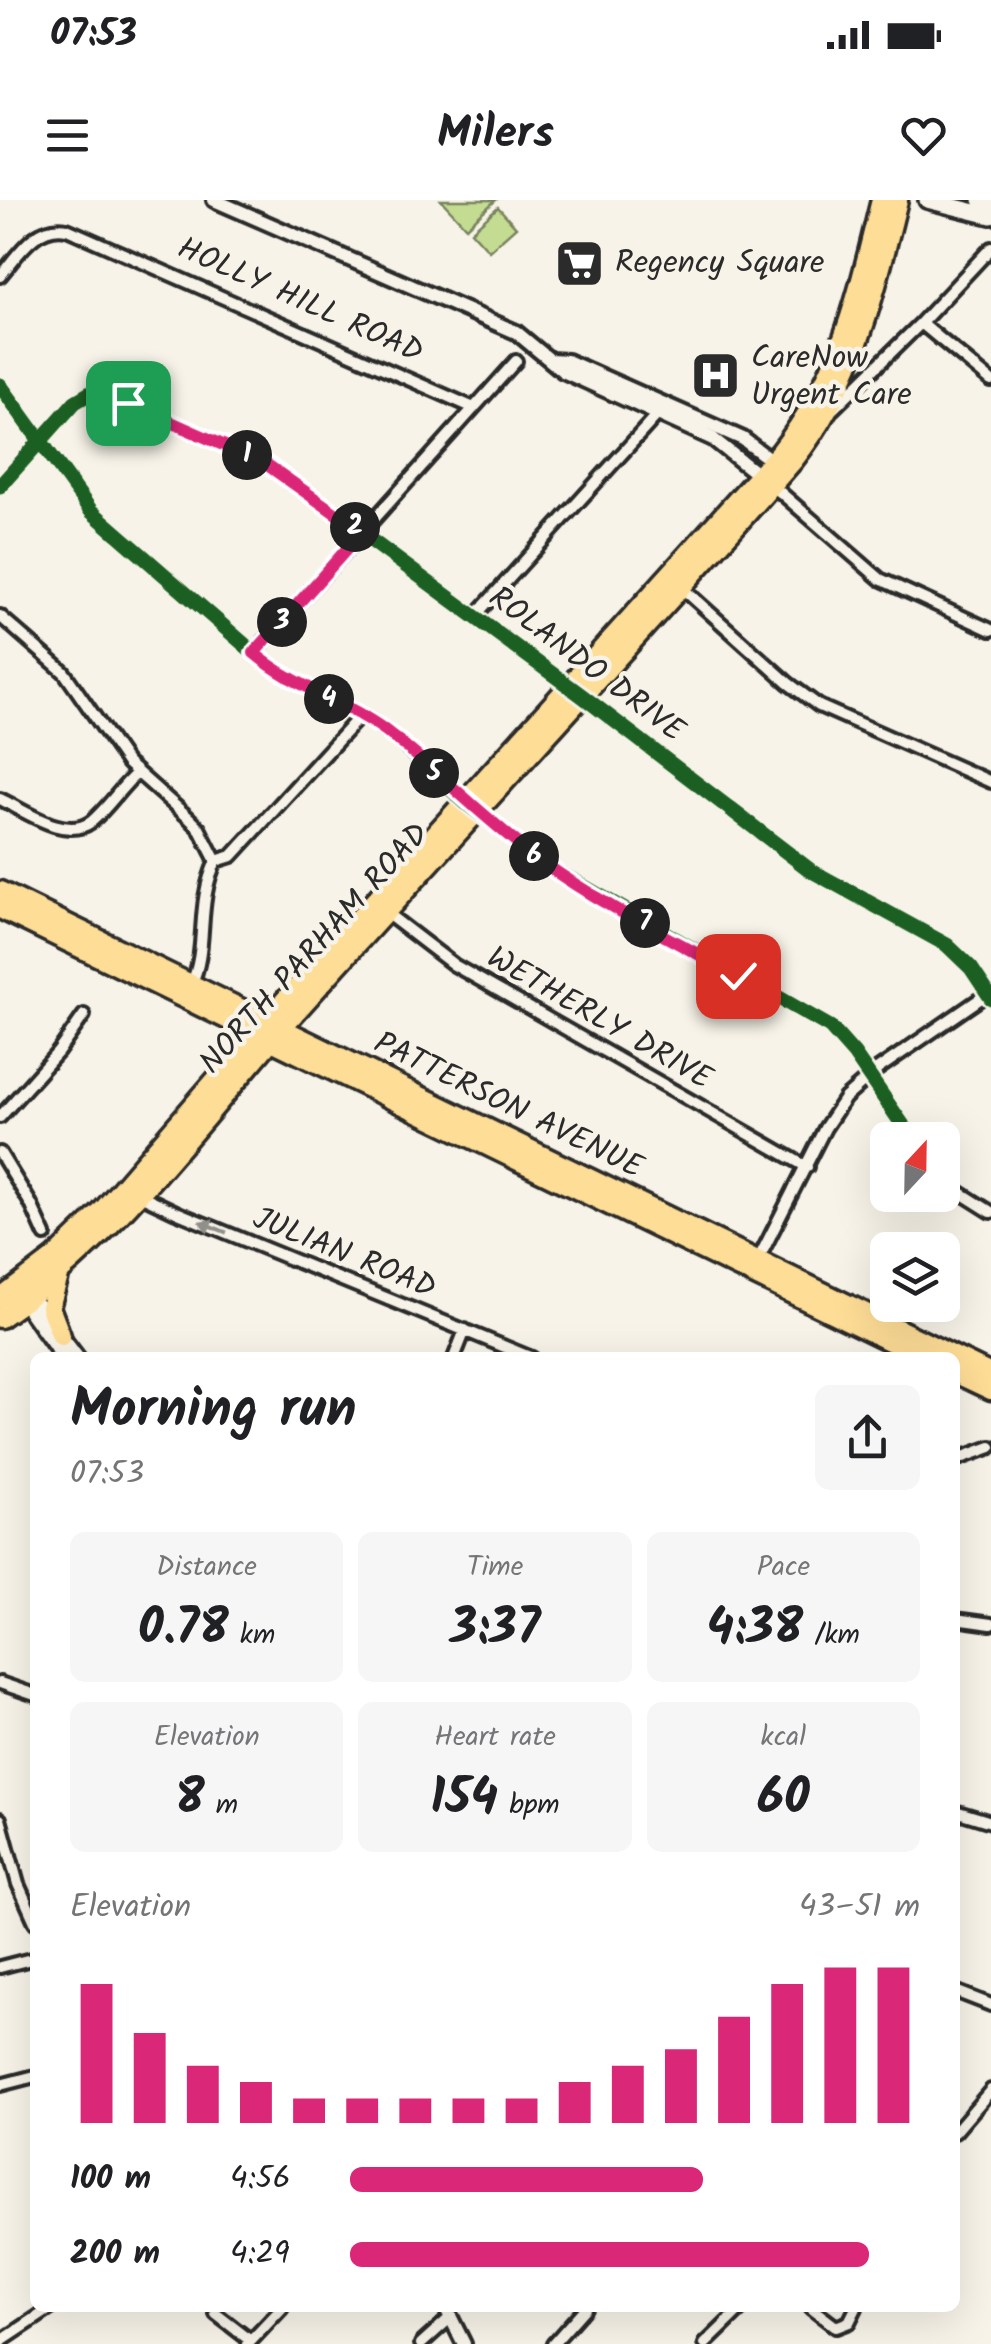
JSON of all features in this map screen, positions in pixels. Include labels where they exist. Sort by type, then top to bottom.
[{"type":"main road","name":"NORTH PARHAM ROAD","points":[[0,1318],[66,1246],[129,1192],[575,690],[825,417],[855,354],[877,248],[881,200]]},
{"type":"main road","name":"NORTH PARHAM ROAD","points":[[575,690],[680,586],[766,480],[772,461],[800,425],[836,363],[898,200]]},
{"type":"main road","points":[[927,200],[991,216]]},
{"type":"main road","points":[[981,200],[991,206]]},
{"type":"main road","name":"PATTERSON AVENUE","points":[[0,891],[192,985],[269,1031]]},
{"type":"main road","name":"PATTERSON AVENUE","points":[[0,909],[269,1031],[754,1267],[942,1352]]},
{"type":"main road","name":"NORTH PARHAM ROAD","points":[[18,1294],[60,1274],[106,1230],[108,1219],[129,1192]]},
{"type":"main road","name":"PATTERSON AVENUE","points":[[754,1267],[913,1352]]},
{"type":"main road","points":[[60,1274],[50,1307],[61,1336]]},
{"type":"main road","name":"PATTERSON AVENUE","points":[[960,1360],[991,1374]]},
{"type":"main road","points":[[960,1374],[991,1390]]},
{"type":"street","points":[[214,200],[516,332],[563,372],[724,445],[880,579],[991,630]]},
{"type":"street","name":"HOLLY HILL ROAD","points":[[0,276],[33,239],[48,229],[59,228],[474,408]]},
{"type":"street","points":[[825,417],[991,248]]},
{"type":"street","points":[[921,323],[991,381]]},
{"type":"street","points":[[551,360],[567,361],[743,439],[772,461]]},
{"type":"street","points":[[254,653],[516,361]]},
{"type":"street","points":[[0,385],[101,521],[254,653],[292,680],[362,714],[548,866],[830,1026],[902,1122]]},
{"type":"street","name":"ROLANDO DRIVE","points":[[39,442],[75,402],[88,393],[101,393],[266,464],[575,690],[810,870],[947,946],[990,994]]},
{"type":"street","points":[[475,616],[658,414]]},
{"type":"street","points":[[0,486],[39,442]]},
{"type":"street","points":[[680,586],[819,706],[991,782]]},
{"type":"street","points":[[0,616],[64,672],[136,774],[199,828],[216,861],[204,891],[199,960],[192,985]]},
{"type":"street","points":[[216,861],[239,849],[362,714]]},
{"type":"street","points":[[0,799],[51,823],[77,828],[92,820],[136,774]]},
{"type":"street","name":"WETHERLY DRIVE","points":[[380,908],[454,966],[807,1167]]},
{"type":"street","points":[[754,1267],[838,1108],[870,1076],[990,994]]},
{"type":"street","points":[[0,1117],[58,1052],[84,1015]]},
{"type":"street","points":[[0,1152],[45,1234]]},
{"type":"street","name":"JULIAN ROAD","points":[[129,1192],[518,1352]]},
{"type":"street","points":[[960,1192],[991,1212]]},
{"type":"street","points":[[18,1294],[73,1352]]},
{"type":"street","points":[[18,1294],[59,1352]]},
{"type":"street","points":[[457,1352],[466,1330]]},
{"type":"street","points":[[960,1458],[991,1448]]},
{"type":"street","points":[[960,1620],[991,1624]]},
{"type":"street","points":[[0,1683],[30,1694]]},
{"type":"street","points":[[960,1813],[991,1822]]},
{"type":"street","points":[[0,1819],[18,1884],[30,1911]]},
{"type":"street","points":[[0,1967],[30,1959]]},
{"type":"street","points":[[960,1993],[991,2006]]},
{"type":"street","points":[[0,2085],[30,2077]]},
{"type":"street","points":[[960,2126],[991,2090]]},
{"type":"street","points":[[0,2342],[45,2312]]},
{"type":"street","points":[[216,2314],[249,2343],[278,2312]]},
{"type":"street","points":[[421,2344],[448,2312],[464,2344]]},
{"type":"street","points":[[553,2344],[581,2312]]},
{"type":"street","points":[[705,2344],[738,2312]]},
{"type":"street","points":[[816,2312],[836,2327],[849,2322],[854,2312]]},
{"type":"green space","points":[[441,200],[496,200],[466,227]]},
{"type":"green space","points":[[498,207],[516,227],[489,251],[471,231]]},
{"type":"cycle path","points":[[0,385],[91,511],[268,665],[388,733],[465,802],[548,866],[830,1027],[854,1054],[901,1122]]},
{"type":"cycle path","points":[[0,486],[75,402],[92,392],[112,396],[173,422],[277,471],[810,870],[947,945],[971,968],[991,998]]},
{"type":"place","name":"Regency Square","points":[[580,263]]},
{"type":"place","name":"CareNow Urgent Care","points":[[716,376]]},
{"type":"route","points":[[128,403],[266,464],[362,532],[254,653],[292,680],[362,714],[548,866],[738,976]]}]
